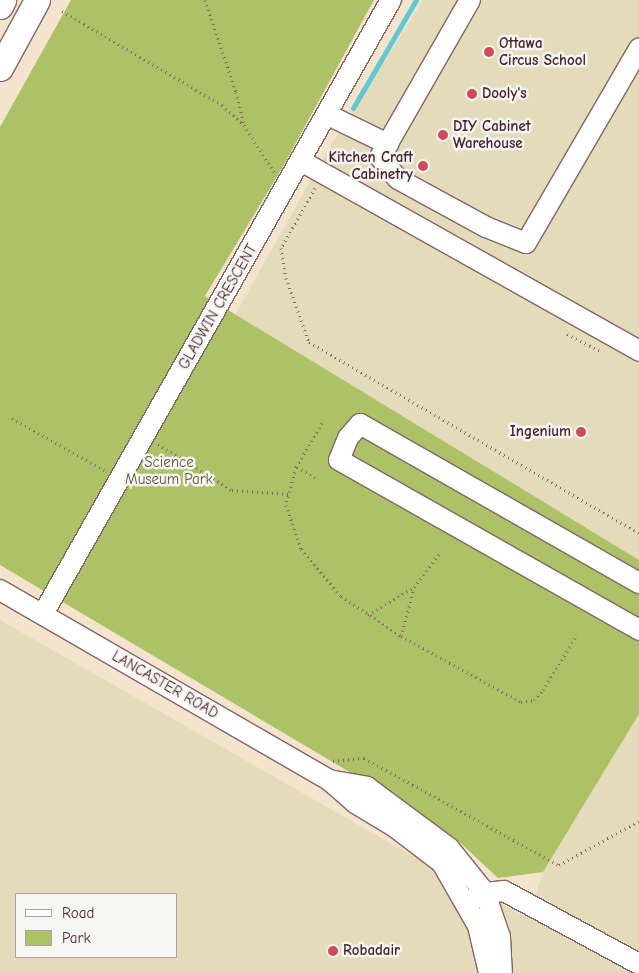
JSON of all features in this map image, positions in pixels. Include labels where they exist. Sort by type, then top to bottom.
[{"type":"main road","points":[[0,6],[3,0]]},
{"type":"main road","points":[[0,68],[37,0]]},
{"type":"street","name":"GLADWIN CRESCENT","points":[[43,614],[328,115],[391,0]]},
{"type":"street","points":[[470,0],[380,157],[398,179],[486,227],[526,243],[639,49]]},
{"type":"street","points":[[328,115],[388,144]]},
{"type":"street","points":[[301,161],[639,351]]},
{"type":"street","points":[[639,583],[360,424],[348,438],[339,460],[639,630]]},
{"type":"street","name":"LANCASTER ROAD","points":[[0,590],[330,770],[367,787],[415,820],[449,848],[485,893],[500,937],[502,973]]},
{"type":"street","name":"LANCASTER ROAD","points":[[330,770],[355,804],[395,827],[442,864],[467,902],[484,944],[489,973]]},
{"type":"street","points":[[467,902],[485,893],[504,890],[639,964]]},
{"type":"path","points":[[204,0],[236,92],[244,125]]},
{"type":"path","points":[[62,11],[222,105],[244,125],[285,190]]},
{"type":"path","points":[[323,174],[281,248],[286,278],[309,342],[639,533]]},
{"type":"path","points":[[12,418],[120,479]]},
{"type":"path","points":[[322,423],[296,467],[286,506],[301,549],[341,596],[401,636],[520,702],[534,700],[543,690],[577,635]]},
{"type":"path","points":[[145,436],[232,490],[289,494]]},
{"type":"path","points":[[296,467],[318,479]]},
{"type":"path","points":[[401,636],[414,587],[441,550]]},
{"type":"path","points":[[368,615],[414,587]]},
{"type":"path","points":[[330,770],[364,758],[559,865],[639,821]]},
{"type":"shaded area","points":[[423,0],[639,0],[639,560],[235,315],[326,153]]},
{"type":"shaded area","points":[[0,620],[425,863],[528,918],[543,872],[639,714],[639,973],[0,973]]},
{"type":"green space","name":"Science Museum Park","points":[[71,0],[374,0],[281,170],[205,296],[639,560],[639,714],[543,872],[498,878],[455,838],[385,793],[0,565],[0,127]]},
{"type":"waterway","points":[[353,108],[416,0]]},
{"type":"place","name":"Ottawa Circus School","points":[[489,52]]},
{"type":"place","name":"Dooly's","points":[[472,94]]},
{"type":"place","name":"DIY Cabinet Warehouse","points":[[443,135]]},
{"type":"place","name":"Kitchen Craft Cabinetry","points":[[423,166]]},
{"type":"place","name":"Ingenium","points":[[581,432]]},
{"type":"place","name":"Robadair","points":[[333,951]]}]
